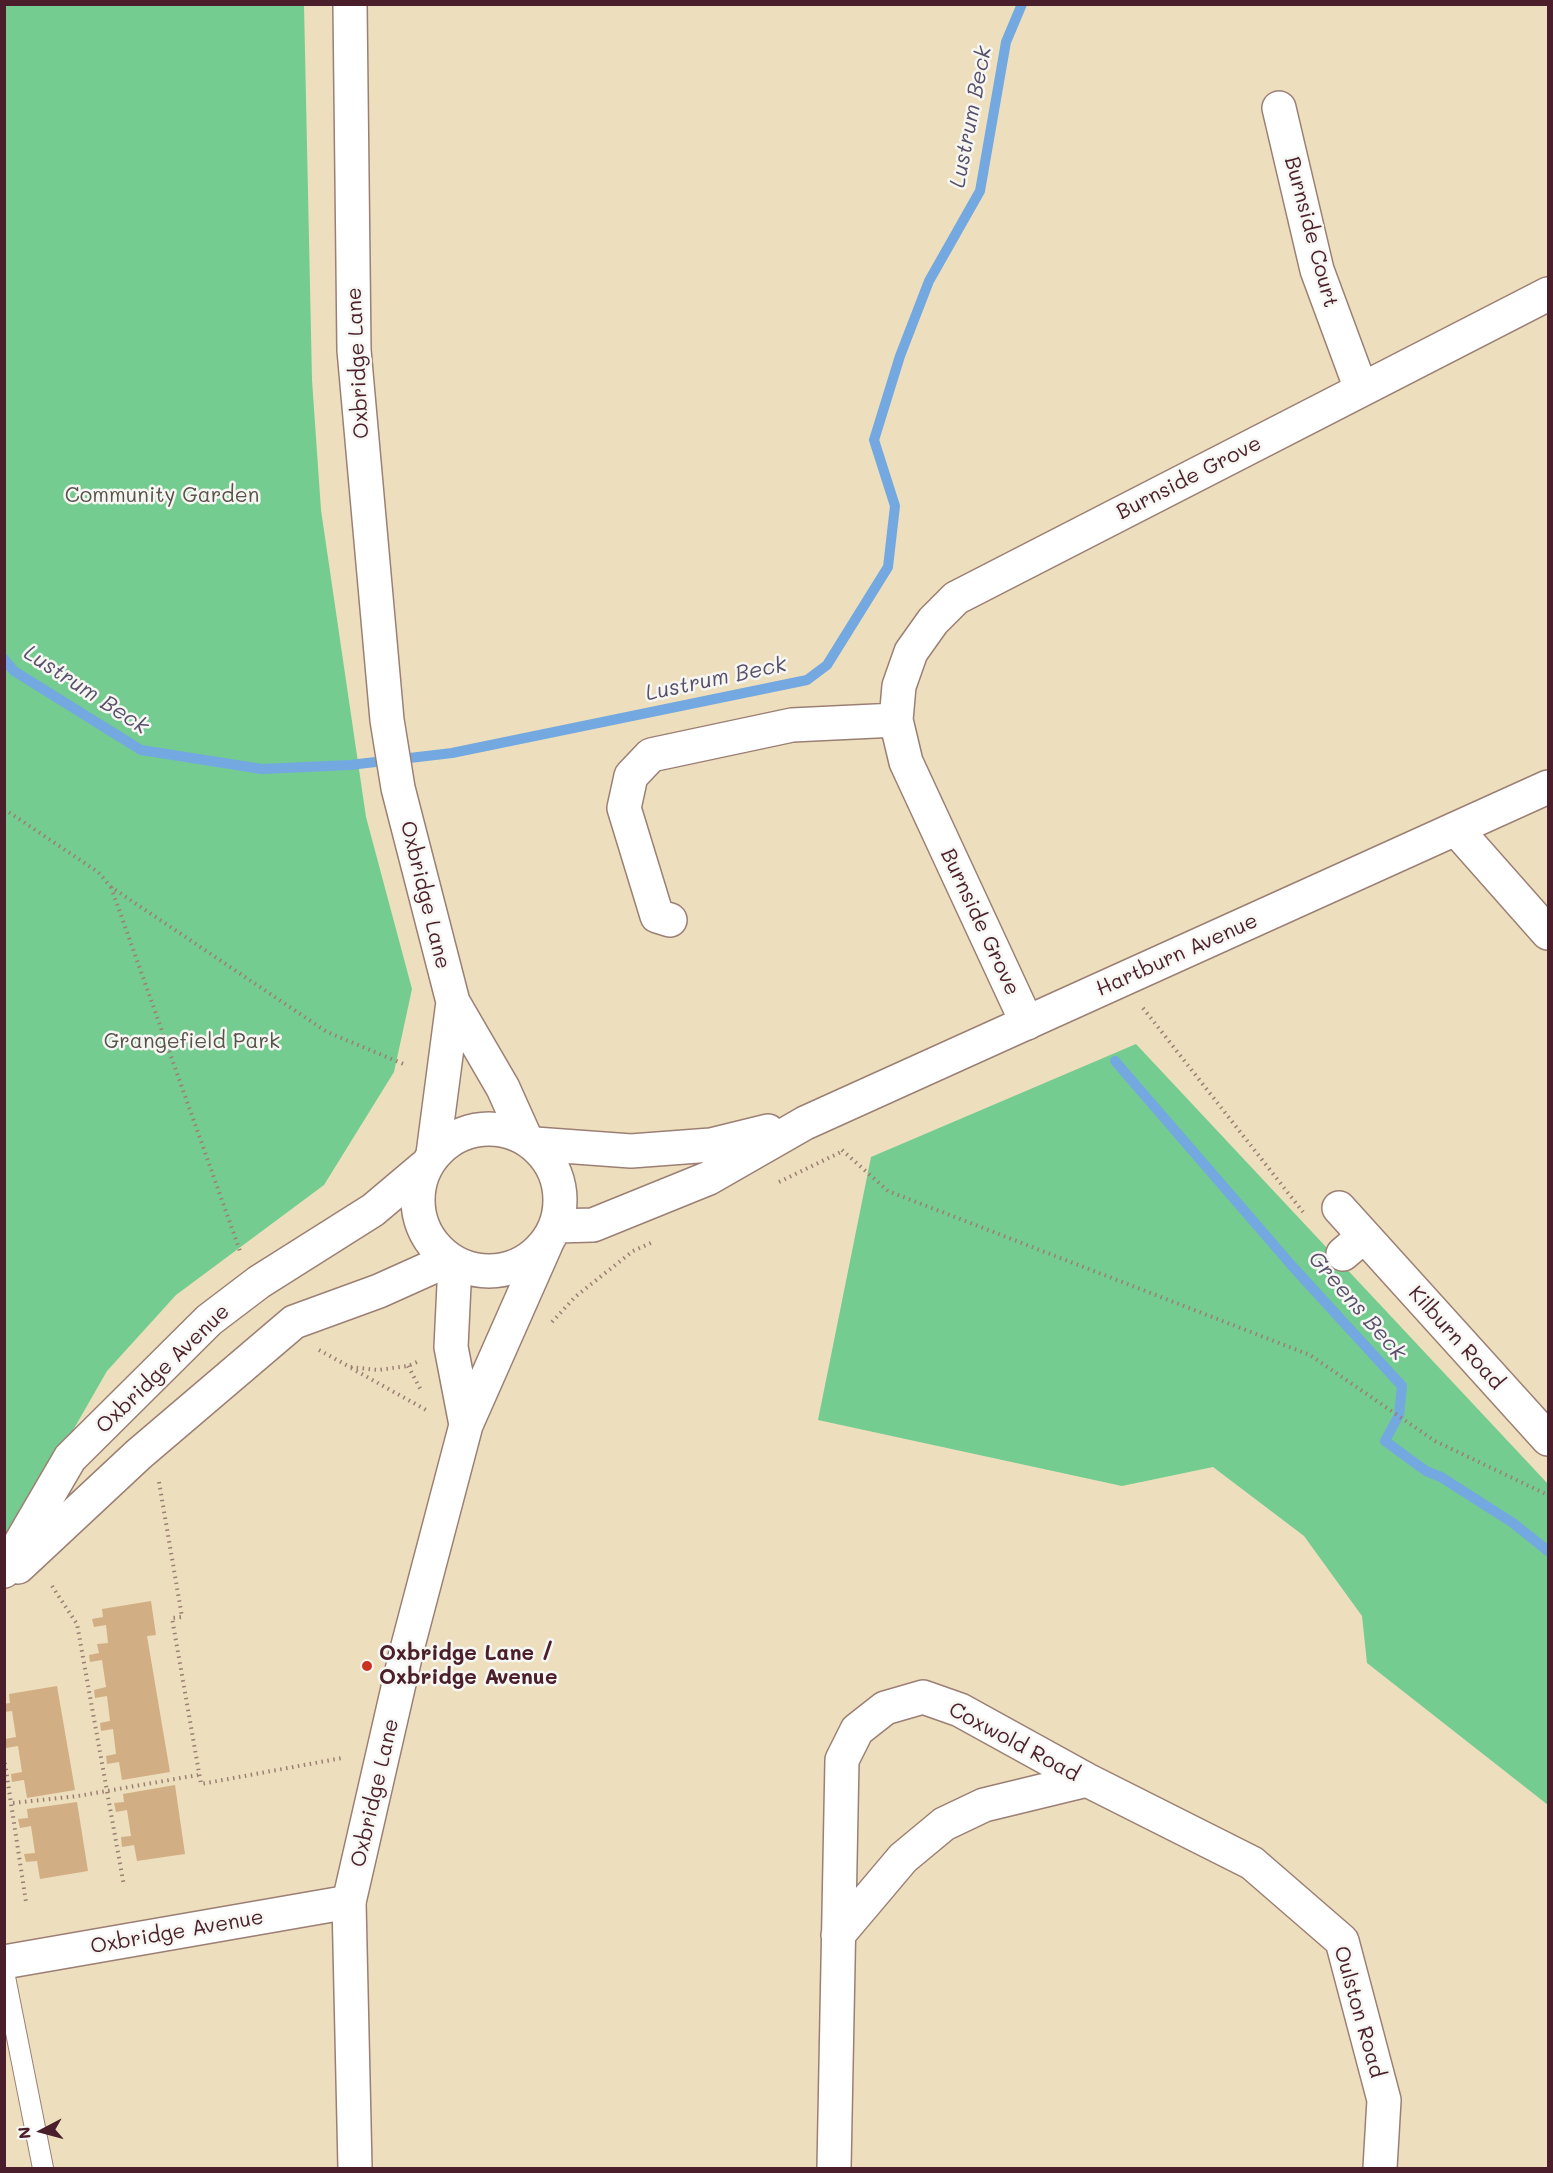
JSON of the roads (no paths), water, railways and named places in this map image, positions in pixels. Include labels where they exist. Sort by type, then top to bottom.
[{"type":"street","name":"Oxbridge Lane","points":[[350,4],[354,350],[387,720],[398,788],[453,1002],[503,1088],[530,1141]]},
{"type":"street","name":"Burnside Court","points":[[1279,108],[1317,270],[1361,389]]},
{"type":"street","name":"Burnside Grove","points":[[1027,1023],[906,762],[896,720],[899,686],[911,652],[933,621],[956,598],[1548,294]]},
{"type":"street","points":[[670,920],[657,916],[624,808],[631,776],[651,755],[792,725],[896,720]]},
{"type":"street","name":"Hartburn Avenue","points":[[551,1235],[593,1225],[709,1178],[805,1123],[1548,787]]},
{"type":"street","points":[[1456,828],[1548,933]]},
{"type":"street","name":"Oxbridge Lane","points":[[429,1160],[453,1002]]},
{"type":"street","name":"Hartburn Avenue","points":[[530,1141],[631,1151],[711,1145],[805,1123]]},
{"type":"street","points":[[492,1128],[530,1141],[549,1161],[559,1182],[561,1204],[551,1235],[525,1262],[500,1272],[472,1270],[452,1262],[425,1234],[416,1200],[429,1160],[459,1134],[492,1128]]},
{"type":"street","name":"Oxbridge Avenue","points":[[4,1571],[70,1458],[209,1320],[259,1282],[373,1210],[429,1160]]},
{"type":"street","name":"Kilburn Road","points":[[1339,1208],[1353,1245],[1548,1439]]},
{"type":"street","name":"Oxbridge Lane","points":[[355,2169],[349,1902],[406,1653],[466,1425],[551,1235]]},
{"type":"street","name":"Oxbridge Lane","points":[[452,1262],[451,1347],[466,1425]]},
{"type":"street","points":[[4,1580],[139,1455],[294,1322],[452,1262]]},
{"type":"street","name":"Coxwold Road","points":[[834,2169],[842,1760],[857,1730],[885,1708],[923,1697],[960,1710],[1087,1779]]},
{"type":"street","name":"Coxwold Road","points":[[838,1935],[903,1858],[944,1824],[984,1804],[1087,1779]]},
{"type":"street","name":"Oulston Road","points":[[1087,1779],[1252,1863],[1342,1941],[1384,2100],[1380,2169]]},
{"type":"street","name":"Oxbridge Avenue","points":[[4,1962],[349,1902]]},
{"type":"lane","points":[[4,1972],[43,2169]]},
{"type":"waterway","name":"Lustrum Beck","points":[[4,659],[14,671],[141,750],[262,769],[350,765],[452,753],[807,680],[827,665],[888,567],[895,506],[874,440],[900,356],[929,281],[980,191],[1006,42],[1022,4]]},
{"type":"waterway","name":"Greens Beck","points":[[1115,1061],[1293,1267],[1402,1386],[1399,1415],[1385,1441],[1426,1471],[1441,1477],[1513,1523],[1548,1551]]},
{"type":"place","name":"Oxbridge Lane / Oxbridge Avenue","points":[[367,1666]]},
{"type":"park label","name":"Community Garden","points":[[162,496]]},
{"type":"park label","name":"Grangefield Park","points":[[192,1042]]}]
